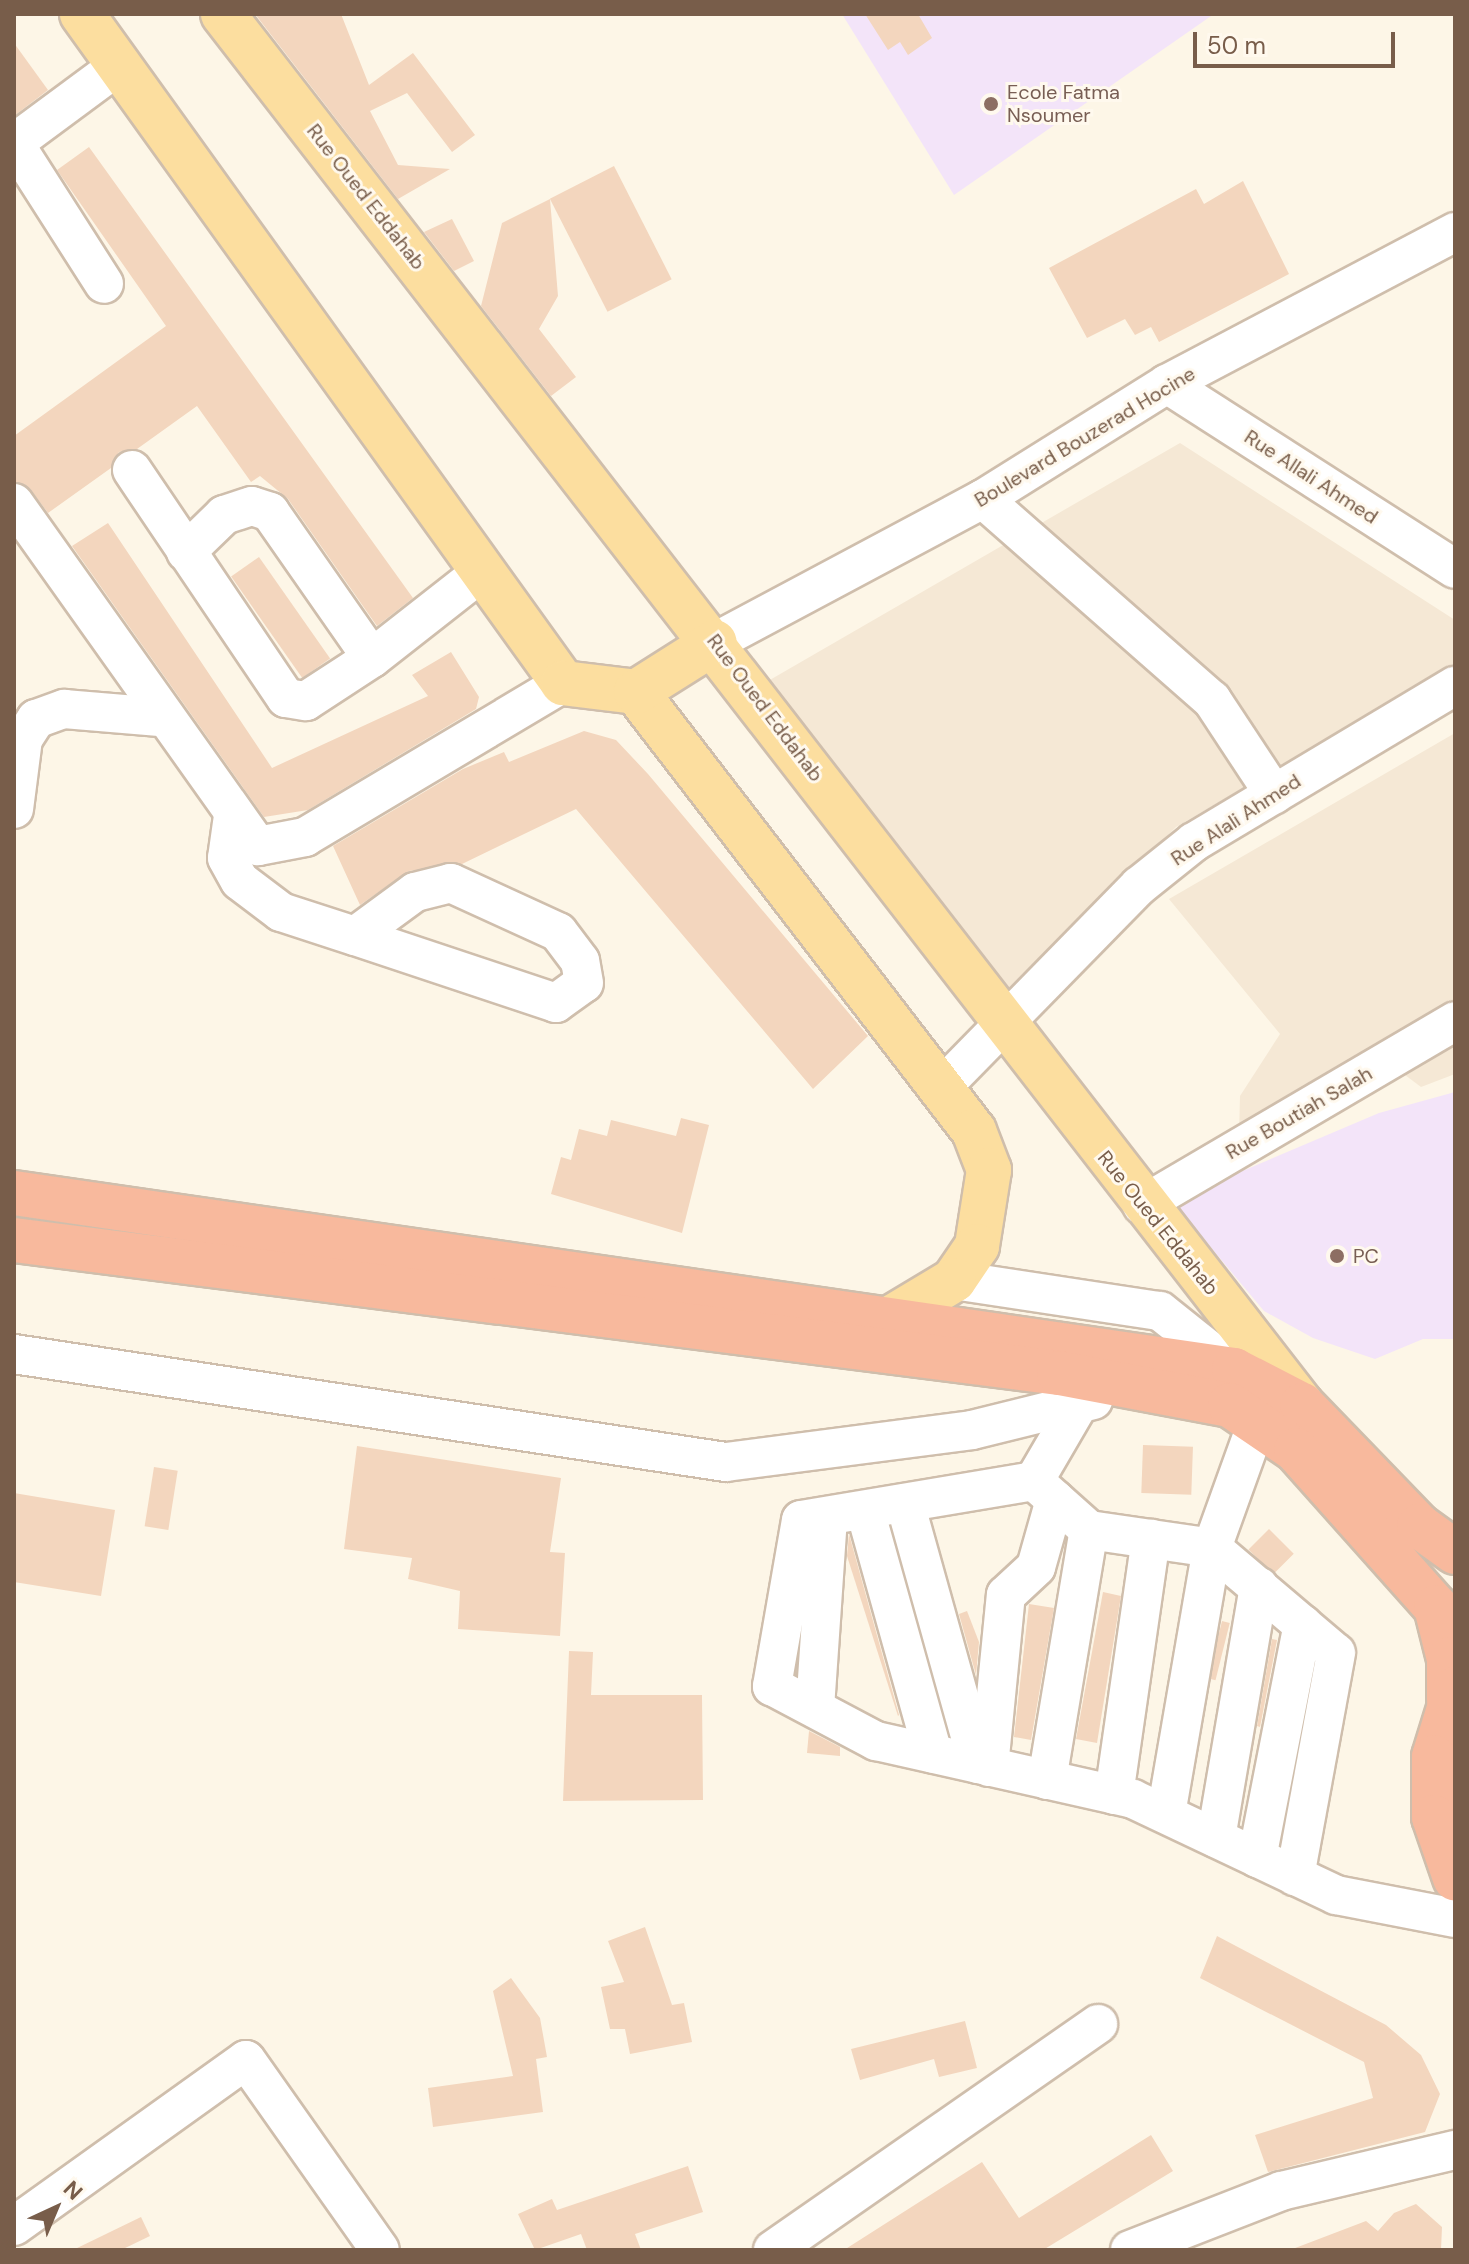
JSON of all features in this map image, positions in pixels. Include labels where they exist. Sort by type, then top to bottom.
[{"type":"highway","points":[[14,1193],[894,1316],[1234,1370],[1302,1405],[1419,1526],[1455,1552]]},
{"type":"highway","points":[[14,1240],[1146,1388],[1230,1405],[1258,1420],[1296,1450],[1436,1607],[1449,1659],[1452,1694],[1434,1757],[1434,1817],[1455,1878]]},
{"type":"main road","points":[[82,14],[563,683],[636,692],[715,642]]},
{"type":"main road","name":"Rue Oued Eddahab","points":[[223,14],[715,642],[1142,1205],[1302,1405]]},
{"type":"main road","points":[[636,692],[974,1131],[989,1170],[977,1246],[954,1280],[894,1316]]},
{"type":"street","points":[[104,284],[14,143],[118,66]]},
{"type":"street","name":"Boulevard Bouzerad Hocine","points":[[715,642],[983,499],[1167,384],[1455,232]]},
{"type":"street","name":"Rue Allali Ahmed","points":[[1167,384],[1455,569]]},
{"type":"street","points":[[132,470],[286,698],[306,701],[372,658],[483,571]]},
{"type":"street","points":[[983,499],[1212,700],[1274,794]]},
{"type":"street","points":[[14,503],[160,717],[258,846],[305,837],[563,683]]},
{"type":"street","points":[[186,552],[224,515],[252,506],[270,512],[372,658]]},
{"type":"street","name":"Rue Alali Ahmed","points":[[941,1088],[1139,886],[1274,794],[1455,686]]},
{"type":"street","points":[[14,809],[23,739],[36,719],[64,709],[160,717]]},
{"type":"street","points":[[233,816],[227,858],[240,881],[281,912],[556,1003],[584,983],[580,961],[558,932],[451,883],[415,892],[355,936]]},
{"type":"street","name":"Rue Boutiah Salah","points":[[1142,1205],[1455,1021]]},
{"type":"street","points":[[954,1280],[1168,1313],[1234,1370]]},
{"type":"street","points":[[14,1354],[726,1462],[972,1430],[1146,1388]]},
{"type":"street","points":[[983,1766],[1006,1595],[1036,1567],[1044,1490],[1079,1404]]},
{"type":"street","points":[[1166,1814],[1212,1548],[1258,1420]]},
{"type":"street","points":[[1295,1876],[1336,1653],[1212,1548],[1089,1530],[1044,1490],[905,1503],[801,1520],[772,1686],[876,1741],[1114,1795],[1166,1814],[1257,1858],[1295,1876],[1336,1895],[1455,1918]]},
{"type":"street","points":[[905,1503],[983,1766]]},
{"type":"street","points":[[865,1510],[933,1754]]},
{"type":"street","points":[[1047,1780],[1089,1530]]},
{"type":"street","points":[[1114,1795],[1151,1539]]},
{"type":"street","points":[[1216,1838],[1259,1587]]},
{"type":"street","points":[[1257,1858],[1303,1624]]},
{"type":"street","points":[[773,2250],[1098,2024]]},
{"type":"street","points":[[14,2226],[246,2060],[380,2250]]},
{"type":"street","points":[[1130,2250],[1281,2191],[1455,2150]]},
{"type":"shaded area","name":"Ecole Fatma Nsoumer","points":[[842,14],[1214,14],[954,195]]},
{"type":"shaded area","points":[[1180,443],[1455,620],[1455,666],[1176,827],[996,1007],[754,689]]},
{"type":"shaded area","points":[[1455,733],[1455,1009],[1239,1136],[1240,1096],[1280,1034],[1169,899]]},
{"type":"shaded area","points":[[1455,1044],[1455,1074],[1421,1087],[1401,1072]]},
{"type":"shaded area","name":"PC","points":[[1455,1092],[1455,1339],[1423,1339],[1375,1359],[1313,1338],[1264,1311],[1172,1201],[1379,1113]]},
{"type":"building","points":[[255,14],[341,14],[369,85],[413,53],[475,135],[452,152],[407,93],[370,111],[398,165],[450,169],[398,199]]},
{"type":"building","points":[[865,14],[918,14],[932,38],[908,55],[900,42],[888,50]]},
{"type":"building","points":[[14,43],[48,90],[14,116]]},
{"type":"building","points":[[89,147],[413,598],[377,626],[288,499],[260,476],[251,482],[197,406],[137,449],[119,452],[111,468],[48,513],[31,490],[14,481],[14,436],[166,326],[57,170]]},
{"type":"building","points":[[614,166],[672,279],[608,312],[550,199]]},
{"type":"building","points":[[1243,181],[1289,274],[1159,342],[1151,327],[1135,335],[1125,319],[1087,338],[1049,268],[1196,189],[1204,204]]},
{"type":"building","points":[[550,199],[558,296],[539,329],[576,377],[551,396],[481,306],[502,223]]},
{"type":"building","points":[[452,219],[474,261],[454,271],[424,232]]},
{"type":"building","points":[[108,523],[272,768],[428,696],[412,675],[451,652],[479,697],[476,709],[308,810],[264,817],[72,546]]},
{"type":"building","points":[[259,557],[330,659],[302,678],[231,577]]},
{"type":"building","points":[[584,731],[616,740],[648,774],[868,1036],[813,1089],[576,809],[462,864],[409,871],[360,905],[333,846],[463,769],[504,752],[509,762]]},
{"type":"building","points":[[681,1118],[709,1125],[682,1233],[551,1194],[561,1157],[571,1160],[579,1129],[607,1136],[611,1120],[676,1136]]},
{"type":"building","points":[[1143,1445],[1193,1447],[1191,1495],[1141,1493]]},
{"type":"building","points":[[357,1446],[561,1478],[550,1552],[565,1553],[560,1636],[458,1629],[460,1591],[408,1579],[412,1558],[344,1549]]},
{"type":"building","points":[[154,1467],[178,1471],[168,1530],[145,1526]]},
{"type":"building","points":[[14,1493],[115,1510],[101,1596],[14,1582]]},
{"type":"building","points":[[1269,1529],[1294,1554],[1273,1574],[1248,1550]]},
{"type":"building","points":[[849,1534],[899,1715],[898,1716],[847,1556]]},
{"type":"building","points":[[1103,1592],[1121,1596],[1097,1743],[1076,1739]]},
{"type":"building","points":[[1029,1604],[1054,1608],[1031,1740],[1014,1737]]},
{"type":"building","points":[[967,1611],[979,1642],[976,1675],[959,1614]]},
{"type":"building","points":[[1222,1621],[1230,1623],[1215,1680],[1208,1678]]},
{"type":"building","points":[[1272,1639],[1277,1640],[1260,1727],[1257,1726]]},
{"type":"building","points":[[569,1651],[593,1652],[591,1695],[702,1695],[703,1800],[563,1801]]},
{"type":"building","points":[[809,1731],[840,1747],[840,1756],[807,1753]]},
{"type":"building","points":[[645,1927],[672,2005],[684,2003],[692,2042],[630,2054],[625,2029],[610,2029],[601,1987],[624,1982],[608,1941]]},
{"type":"building","points":[[1217,1936],[1386,2025],[1421,2055],[1440,2094],[1425,2132],[1268,2172],[1255,2135],[1373,2098],[1364,2062],[1200,1978]]},
{"type":"building","points":[[511,1978],[540,2018],[547,2057],[536,2059],[543,2112],[433,2127],[428,2088],[513,2076],[493,1991]]},
{"type":"building","points":[[965,2021],[977,2068],[939,2077],[934,2059],[860,2080],[851,2049]]},
{"type":"building","points":[[1151,2135],[1173,2171],[1043,2250],[844,2250],[982,2162],[1019,2218]]},
{"type":"building","points":[[688,2166],[703,2212],[635,2234],[641,2250],[587,2250],[581,2234],[535,2250],[518,2214],[552,2199],[557,2210]]},
{"type":"building","points":[[1416,2204],[1442,2227],[1441,2250],[1290,2250],[1366,2221],[1378,2231],[1394,2213]]},
{"type":"building","points":[[141,2217],[150,2236],[121,2250],[73,2250]]},
{"type":"place","name":"Ecole Fatma Nsoumer","points":[[991,104]]},
{"type":"place","name":"PC","points":[[1337,1256]]}]
